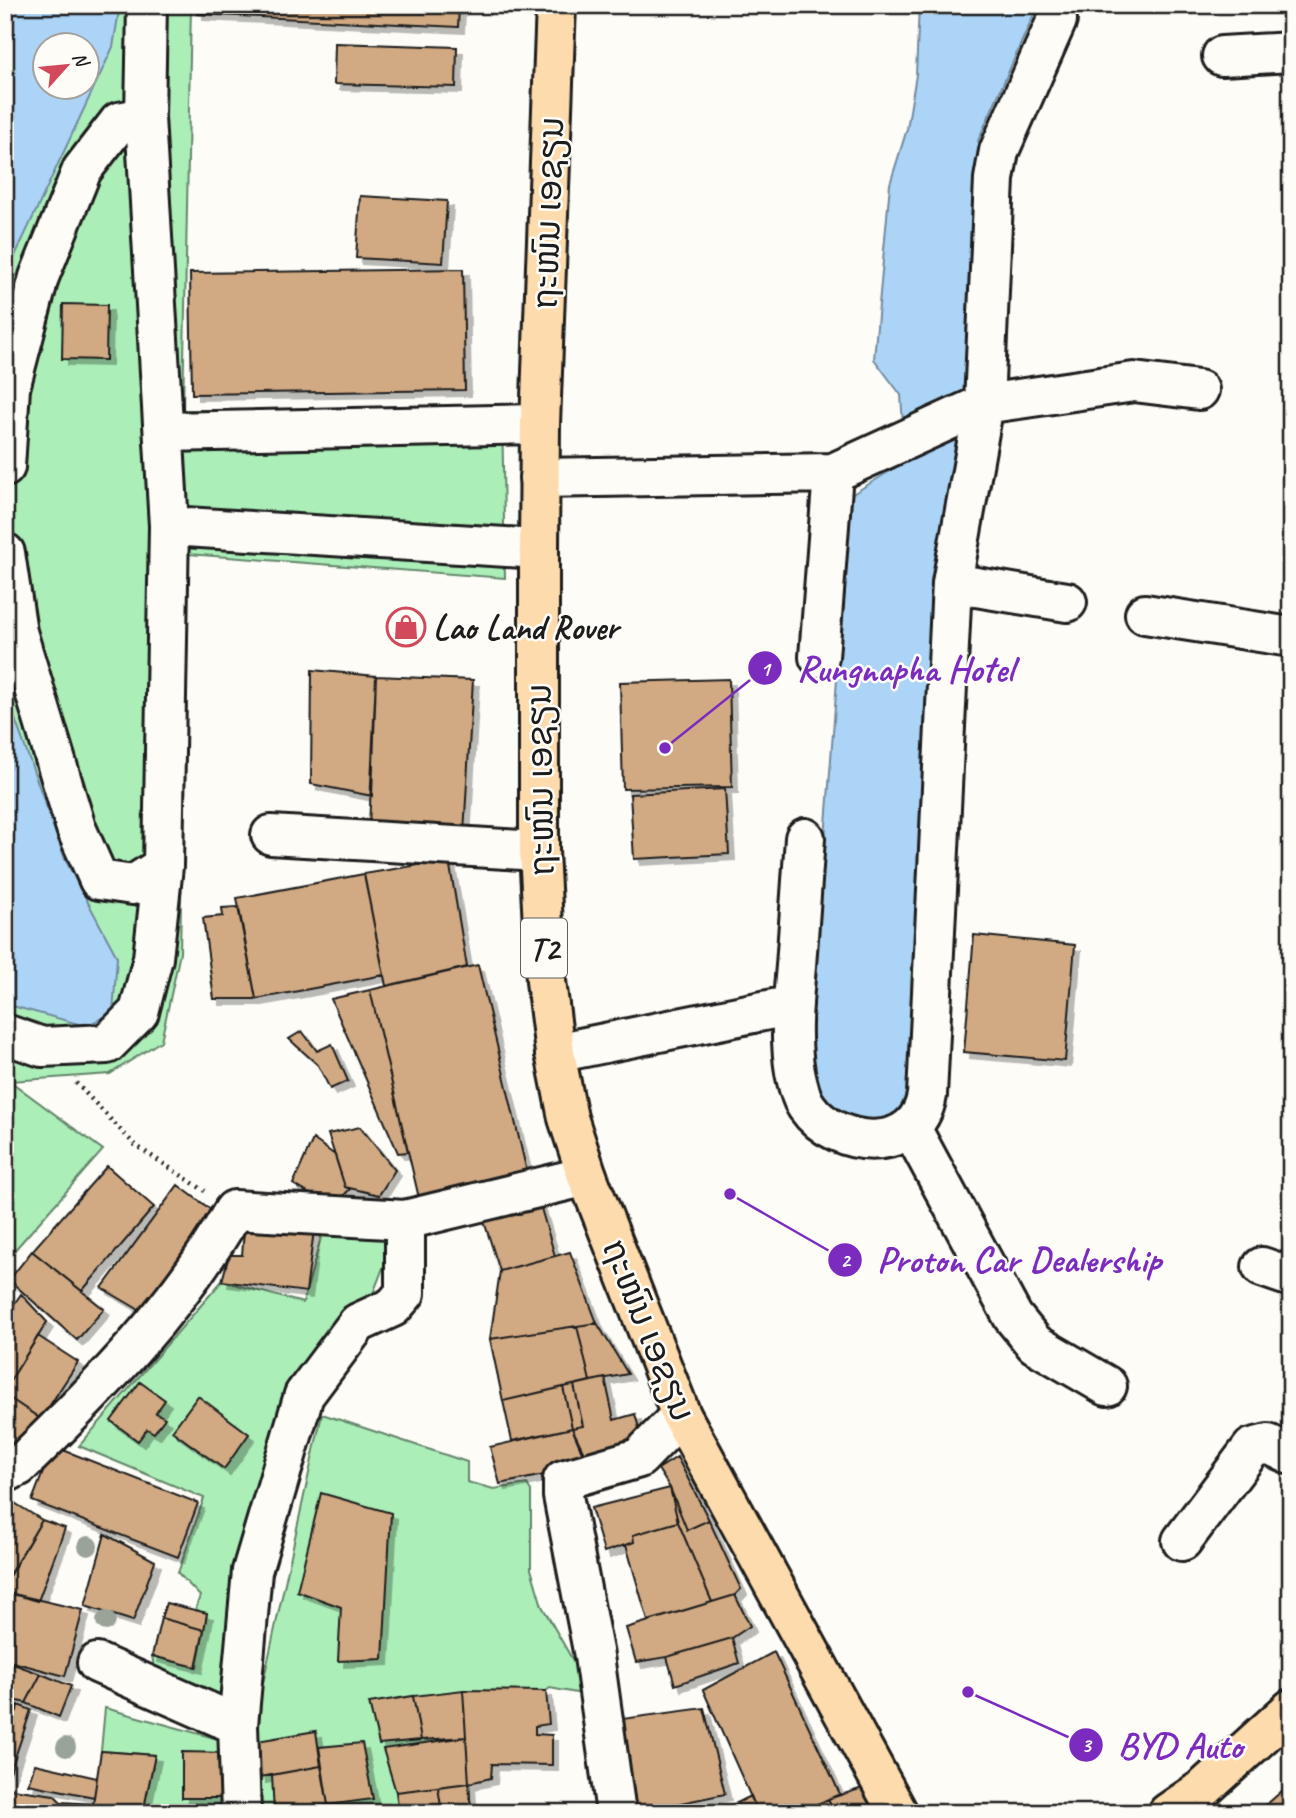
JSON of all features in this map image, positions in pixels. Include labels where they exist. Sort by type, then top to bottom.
[{"type":"main road","name":"ຖະໜົນ ເອຊຽນ","points":[[556,5],[539,478],[539,851],[546,981],[555,1053],[568,1118],[587,1176],[681,1415],[898,1813]]},
{"type":"main road","points":[[1168,1813],[1203,1789],[1291,1709]]},
{"type":"street","points":[[5,1034],[42,1046],[107,1044],[139,1012],[153,958],[163,866],[169,526],[166,432],[145,117],[147,5]]},
{"type":"street","points":[[805,838],[791,1040],[796,1075],[806,1106],[826,1126],[855,1138],[877,1140],[911,1128],[925,1108],[952,583],[977,406],[994,179],[999,151],[1057,20]]},
{"type":"street","points":[[1222,56],[1291,52]]},
{"type":"street","points":[[5,467],[10,388],[44,265],[82,170],[119,122],[145,117]]},
{"type":"street","points":[[539,478],[833,473],[977,406],[1134,382],[1199,390]]},
{"type":"street","points":[[166,432],[540,424]]},
{"type":"street","points":[[819,657],[833,473]]},
{"type":"street","points":[[169,526],[539,549]]},
{"type":"street","points":[[5,553],[16,632],[76,828],[99,880],[134,885],[163,866]]},
{"type":"street","points":[[952,583],[1067,601]]},
{"type":"street","points":[[1145,614],[1291,638]]},
{"type":"street","points":[[271,835],[539,851]]},
{"type":"street","points":[[555,1053],[793,1005]]},
{"type":"street","points":[[911,1128],[1013,1317],[1035,1344],[1107,1386]]},
{"type":"street","points":[[5,1473],[19,1466],[128,1356],[206,1259],[234,1210],[405,1220],[587,1176]]},
{"type":"street","points":[[241,1813],[238,1725],[252,1571],[304,1395],[358,1323],[393,1307],[405,1293],[405,1220]]},
{"type":"street","points":[[616,1813],[594,1656],[563,1496],[563,1480],[639,1458],[681,1415]]},
{"type":"street","points":[[1182,1541],[1252,1447],[1268,1444],[1291,1455]]},
{"type":"street","points":[[97,1663],[238,1725]]},
{"type":"path","points":[[42,1046],[135,1145],[234,1210]]},
{"type":"green space","points":[[5,5],[191,5],[183,410],[502,410],[505,578],[188,554],[180,953],[161,1041],[110,1074],[10,1081],[103,1150],[5,1261]]},
{"type":"green space","points":[[322,1234],[390,1234],[390,1250],[369,1304],[296,1388],[230,1706],[154,1666],[152,1656],[197,1667],[207,1614],[195,1610],[200,1596],[178,1573],[204,1498],[79,1446],[222,1281],[303,1303]]},
{"type":"green space","points":[[322,1414],[467,1462],[467,1482],[494,1489],[527,1484],[531,1491],[531,1569],[542,1606],[593,1696],[550,1688],[546,1691],[463,1691],[471,1813],[252,1813],[254,1724]]},
{"type":"green space","points":[[105,1708],[229,1742],[229,1813],[143,1813],[155,1755],[101,1751]]},
{"type":"water","points":[[5,5],[120,5],[113,47],[102,70],[102,32],[32,32],[32,102],[87,102],[5,277]]},
{"type":"water","points":[[919,5],[1038,5],[978,141],[985,153],[966,395],[903,425],[901,395],[874,359],[890,184],[907,129],[916,75]]},
{"type":"water","points":[[955,431],[959,453],[909,1114],[876,1131],[836,1119],[809,1074],[851,495]]},
{"type":"water","points":[[5,691],[65,859],[117,957],[113,1013],[86,1026],[5,1004]]},
{"type":"building","points":[[197,5],[459,5],[458,27],[197,14]]},
{"type":"building","points":[[335,43],[457,47],[456,87],[334,84]]},
{"type":"building","points":[[360,196],[447,201],[443,263],[356,258]]},
{"type":"building","points":[[463,269],[465,390],[192,394],[190,273]]},
{"type":"building","points":[[63,304],[107,305],[106,360],[62,359]]},
{"type":"building","points":[[312,670],[376,676],[372,796],[311,784]]},
{"type":"building","points":[[376,676],[473,680],[464,833],[369,827]]},
{"type":"building","points":[[729,679],[732,787],[623,789],[620,682]]},
{"type":"building","points":[[725,789],[729,854],[634,859],[630,794]]},
{"type":"building","points":[[449,860],[467,967],[386,986],[364,874]]},
{"type":"building","points":[[364,874],[384,975],[256,999],[237,898]]},
{"type":"building","points":[[238,907],[256,999],[214,999],[203,918],[223,916],[222,908]]},
{"type":"building","points":[[974,935],[1075,945],[1065,1061],[964,1052]]},
{"type":"building","points":[[478,965],[527,1172],[419,1198],[370,990]]},
{"type":"building","points":[[370,990],[408,1152],[398,1153],[331,999]]},
{"type":"building","points":[[302,1031],[317,1051],[332,1044],[348,1081],[330,1089],[318,1065],[289,1039]]},
{"type":"building","points":[[360,1127],[395,1170],[379,1195],[345,1187],[328,1134]]},
{"type":"building","points":[[313,1139],[335,1155],[345,1187],[350,1189],[332,1207],[293,1184]]},
{"type":"building","points":[[107,1166],[154,1207],[82,1291],[32,1251]]},
{"type":"building","points":[[178,1185],[218,1215],[148,1315],[102,1288]]},
{"type":"building","points":[[538,1198],[555,1256],[500,1271],[481,1212]]},
{"type":"building","points":[[314,1230],[306,1292],[222,1281],[229,1255],[242,1255],[244,1231]]},
{"type":"building","points":[[32,1251],[104,1309],[77,1340],[9,1280]]},
{"type":"building","points":[[570,1252],[597,1323],[490,1339],[500,1271]]},
{"type":"building","points":[[21,1294],[47,1322],[5,1389],[5,1317]]},
{"type":"building","points":[[597,1323],[628,1374],[590,1381],[577,1326]]},
{"type":"building","points":[[577,1326],[590,1381],[503,1401],[490,1339]]},
{"type":"building","points":[[38,1336],[78,1362],[41,1419],[5,1395],[5,1389]]},
{"type":"building","points":[[605,1378],[614,1420],[635,1414],[643,1442],[588,1461],[572,1428],[583,1426],[574,1385]]},
{"type":"building","points":[[140,1382],[165,1400],[156,1413],[165,1418],[154,1433],[147,1429],[138,1441],[111,1421]]},
{"type":"building","points":[[574,1385],[583,1426],[572,1428],[563,1387]]},
{"type":"building","points":[[563,1387],[572,1428],[512,1441],[503,1401]]},
{"type":"building","points":[[5,1395],[41,1419],[5,1464]]},
{"type":"building","points":[[198,1396],[249,1434],[224,1469],[172,1431]]},
{"type":"building","points":[[572,1428],[588,1466],[500,1484],[490,1447]]},
{"type":"building","points":[[53,1446],[198,1503],[178,1557],[32,1501]]},
{"type":"building","points":[[677,1457],[709,1520],[687,1530],[670,1488],[658,1469]]},
{"type":"building","points":[[670,1488],[678,1522],[633,1535],[634,1542],[604,1552],[591,1508]]},
{"type":"building","points":[[670,1488],[687,1530],[709,1520],[741,1589],[735,1595],[712,1602],[678,1522]]},
{"type":"building","points":[[321,1493],[391,1513],[383,1659],[338,1661],[341,1607],[297,1591]]},
{"type":"building","points":[[5,1497],[42,1520],[9,1575],[5,1573]]},
{"type":"building","points":[[42,1520],[65,1528],[38,1601],[5,1592],[5,1583]]},
{"type":"building","points":[[678,1522],[712,1602],[648,1621],[626,1545],[634,1542],[633,1535]]},
{"type":"building","points":[[105,1534],[155,1561],[133,1621],[85,1606]]},
{"type":"building","points":[[5,1592],[83,1610],[65,1676],[5,1660]]},
{"type":"building","points":[[735,1595],[750,1626],[732,1638],[667,1657],[636,1662],[626,1628]]},
{"type":"building","points":[[166,1603],[207,1613],[204,1630],[161,1618]]},
{"type":"building","points":[[161,1618],[204,1630],[196,1667],[152,1656]]},
{"type":"building","points":[[732,1638],[739,1663],[675,1685],[667,1657]]},
{"type":"building","points":[[774,1652],[840,1794],[797,1813],[758,1813],[703,1690]]},
{"type":"building","points":[[5,1661],[41,1674],[26,1703],[5,1698]]},
{"type":"building","points":[[41,1674],[71,1686],[59,1717],[26,1703]]},
{"type":"building","points":[[463,1690],[466,1737],[421,1740],[413,1696]]},
{"type":"building","points":[[463,1690],[546,1691],[549,1724],[535,1726],[535,1734],[552,1735],[552,1765],[492,1764],[491,1778],[469,1783]]},
{"type":"building","points":[[413,1696],[421,1740],[379,1744],[369,1703]]},
{"type":"building","points":[[18,1705],[31,1710],[7,1781],[5,1708],[17,1711]]},
{"type":"building","points":[[704,1708],[725,1794],[637,1812],[622,1719]]},
{"type":"building","points":[[316,1731],[321,1766],[260,1777],[257,1741]]},
{"type":"building","points":[[466,1737],[469,1783],[396,1792],[383,1749]]},
{"type":"building","points":[[362,1743],[373,1799],[328,1805],[319,1747]]},
{"type":"building","points":[[101,1751],[155,1755],[143,1813],[95,1813],[93,1804]]},
{"type":"building","points":[[182,1752],[229,1753],[228,1798],[182,1798]]},
{"type":"building","points":[[35,1764],[97,1778],[94,1797],[28,1784]]},
{"type":"building","points":[[321,1766],[328,1805],[274,1813],[272,1775]]},
{"type":"building","points":[[469,1783],[471,1813],[442,1813],[438,1787]]},
{"type":"building","points":[[1291,1783],[1291,1813],[1257,1813]]},
{"type":"building","points":[[869,1786],[883,1813],[836,1813],[828,1799]]},
{"type":"building","points":[[438,1787],[442,1813],[399,1813],[396,1792]]},
{"type":"building","points":[[5,1788],[54,1795],[61,1802],[60,1813],[5,1813]]},
{"type":"building","points":[[751,1796],[758,1813],[729,1813],[727,1808]]},
{"type":"building","points":[[828,1799],[835,1813],[799,1813]]},
{"type":"building","points":[[61,1802],[93,1804],[95,1813],[60,1813]]},
{"type":"building","points":[[328,1805],[330,1813],[274,1813]]},
{"type":"place","name":"Lao Land Rover","points":[[406,627]]},
{"type":"place","name":"Rungnapha Hotel","points":[[665,748]]},
{"type":"place","name":"Proton Car Dealership","points":[[730,1194]]},
{"type":"place","name":"BYD Auto","points":[[968,1692]]}]
